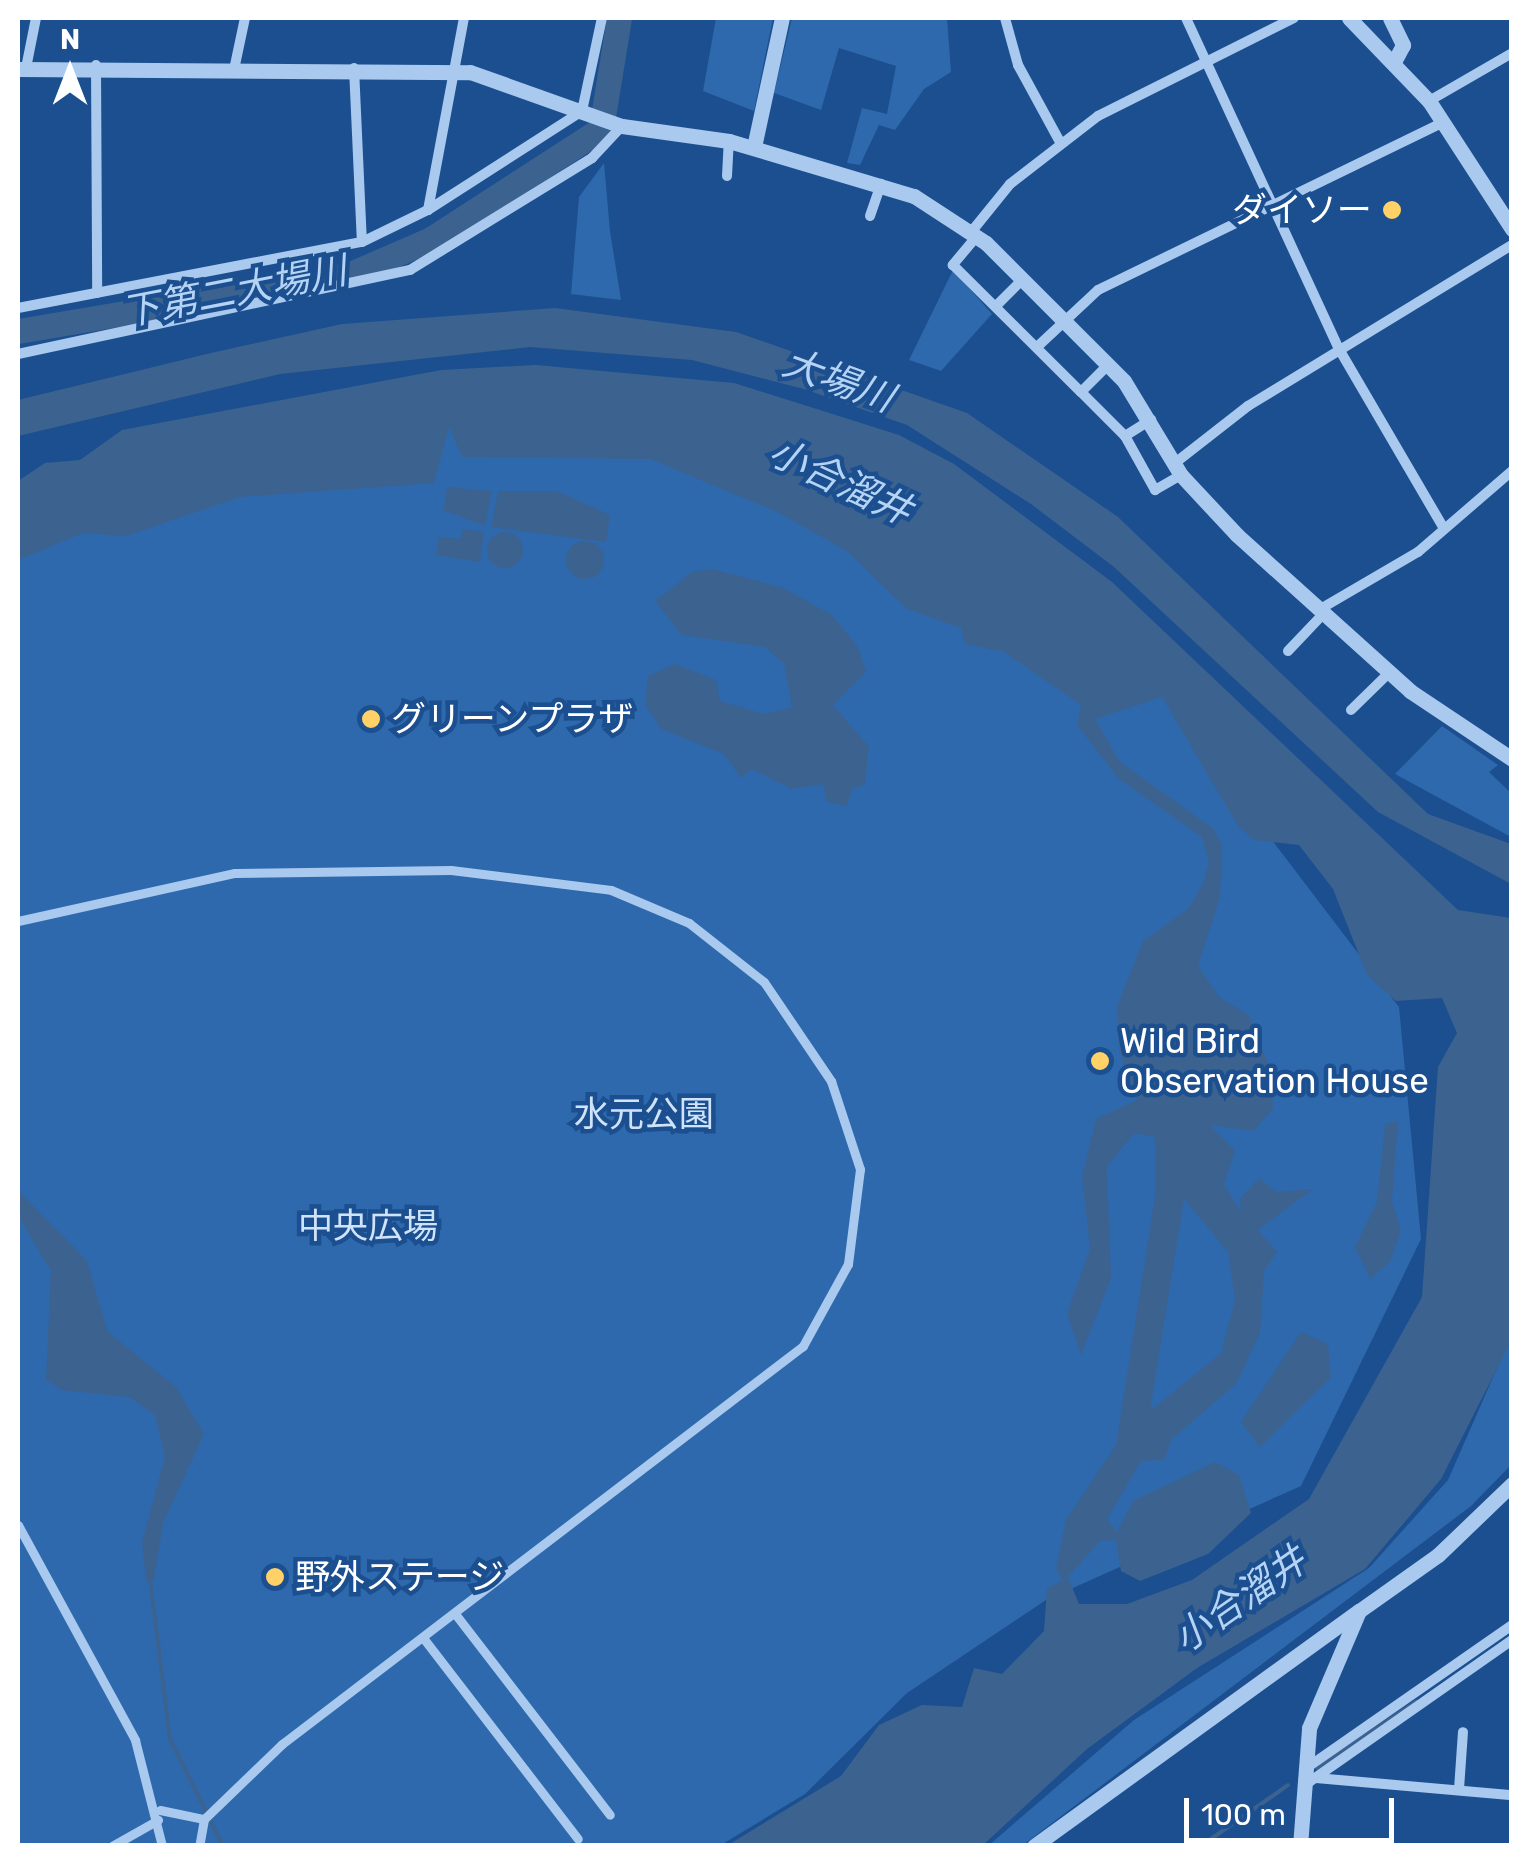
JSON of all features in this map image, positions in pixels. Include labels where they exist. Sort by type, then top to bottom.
[{"type":"street","points":[[36,18],[22,68],[96,64],[452,70],[618,125],[728,141],[881,183],[974,233],[1108,365],[1151,420],[1178,469],[1390,672],[1510,756]]},
{"type":"street","points":[[235,65],[245,18]]},
{"type":"street","points":[[428,210],[464,18]]},
{"type":"street","points":[[18,308],[362,242],[428,210],[585,112],[602,18]]},
{"type":"street","points":[[754,147],[782,18]]},
{"type":"street","points":[[1005,18],[1018,66],[1060,142]]},
{"type":"street","points":[[1186,18],[1204,66],[1339,349],[1444,529]]},
{"type":"street","points":[[1294,18],[1060,142],[974,233],[953,265],[1124,436],[1156,490],[1178,469],[1339,349],[1512,246]]},
{"type":"street","points":[[1349,18],[1429,101],[1512,229]]},
{"type":"street","points":[[1390,18],[1403,45],[1394,62]]},
{"type":"street","points":[[1429,101],[1512,54]]},
{"type":"street","points":[[96,64],[97,293]]},
{"type":"street","points":[[354,67],[362,242]]},
{"type":"street","points":[[1037,347],[1098,290],[1444,122]]},
{"type":"street","points":[[18,354],[410,270],[592,158],[618,125]]},
{"type":"street","points":[[727,176],[728,141]]},
{"type":"street","points":[[870,216],[881,183]]},
{"type":"street","points":[[996,306],[1022,280]]},
{"type":"street","points":[[1081,392],[1108,365]]},
{"type":"street","points":[[1124,436],[1151,420]]},
{"type":"street","points":[[1288,651],[1324,610],[1444,529],[1512,471]]},
{"type":"street","points":[[1351,710],[1390,672]]},
{"type":"street","points":[[18,921],[235,873],[422,865],[611,890],[716,941],[764,982],[812,1044],[860,1169],[848,1264],[802,1346],[456,1615],[282,1744],[220,1809],[206,1818],[159,1815],[112,1846]]},
{"type":"street","points":[[1034,1846],[1282,1658],[1360,1611],[1512,1484]]},
{"type":"street","points":[[18,1526],[87,1640],[159,1815],[162,1846]]},
{"type":"street","points":[[1300,1846],[1309,1728],[1360,1611]]},
{"type":"street","points":[[456,1615],[610,1814]]},
{"type":"street","points":[[1308,1777],[1512,1624]]},
{"type":"street","points":[[424,1639],[578,1839]]},
{"type":"street","points":[[1308,1777],[1512,1640]]},
{"type":"street","points":[[1458,1789],[1463,1732]]},
{"type":"street","points":[[1308,1777],[1512,1795]]},
{"type":"street","points":[[199,1846],[206,1818]]},
{"type":"green space","points":[[716,18],[773,18],[754,111],[703,91]]},
{"type":"green space","points":[[792,18],[947,18],[951,72],[924,89],[895,130],[879,125],[860,165],[847,163],[862,108],[887,114],[896,66],[839,48],[821,110],[774,93]]},
{"type":"green space","points":[[604,163],[621,300],[571,294],[579,197]]},
{"type":"green space","points":[[953,270],[992,314],[941,371],[909,360]]},
{"type":"green space","name":"水元公園","points":[[407,421],[650,435],[1157,689],[1399,1007],[1421,1239],[1301,1486],[1046,1600],[907,1693],[805,1794],[721,1845],[18,1846],[18,536]]},
{"type":"green space","points":[[1442,726],[1498,765],[1489,772],[1511,793],[1511,837],[1395,774]]},
{"type":"green space","points":[[1511,1336],[1511,1465],[1471,1506],[1023,1845],[988,1846],[1134,1720],[1369,1568],[1448,1480]]},
{"type":"water","name":"大場川","points":[[555,308],[736,332],[967,413],[1118,517],[1428,814],[1511,844],[1511,884],[1378,812],[1114,567],[1031,504],[907,425],[804,389],[692,360],[530,347],[280,374],[18,436],[18,400],[211,353],[342,324]]},
{"type":"water","name":"小合溜井","points":[[536,365],[734,383],[899,435],[954,464],[1112,582],[1458,910],[1511,918],[1511,1341],[1441,1479],[1365,1569],[1197,1668],[1087,1749],[983,1845],[728,1845],[841,1776],[879,1725],[922,1705],[962,1707],[974,1668],[1002,1674],[1044,1631],[1047,1588],[1063,1580],[1056,1569],[1066,1520],[1116,1445],[1155,1196],[1155,1137],[1134,1133],[1107,1167],[1111,1278],[1081,1355],[1067,1314],[1090,1248],[1082,1177],[1096,1119],[1137,1100],[1119,1051],[1117,1007],[1143,941],[1189,908],[1202,885],[1209,863],[1202,837],[1119,779],[1077,725],[1081,705],[1004,652],[965,644],[961,628],[907,609],[847,551],[775,511],[650,459],[462,457],[449,427],[434,483],[240,497],[126,536],[83,533],[18,560],[18,481],[45,463],[80,460],[122,430],[441,370]],"holes":[[[1162,697],[1238,826],[1254,840],[1299,845],[1333,889],[1367,975],[1396,1001],[1442,998],[1457,1033],[1438,1067],[1422,1297],[1309,1499],[1192,1580],[1127,1604],[1079,1604],[1068,1577],[1100,1541],[1116,1540],[1121,1571],[1140,1581],[1208,1554],[1251,1513],[1239,1475],[1215,1462],[1133,1501],[1117,1532],[1107,1519],[1141,1461],[1164,1460],[1172,1439],[1236,1384],[1260,1333],[1264,1271],[1277,1252],[1258,1230],[1313,1189],[1276,1192],[1259,1178],[1240,1199],[1241,1212],[1224,1184],[1235,1151],[1210,1125],[1253,1131],[1273,1109],[1272,1075],[1250,1016],[1219,997],[1198,966],[1220,897],[1222,845],[1214,829],[1119,761],[1095,719]],[[1184,1199],[1228,1252],[1235,1300],[1221,1353],[1150,1411]]]},
{"type":"water","points":[[447,487],[492,491],[485,526],[443,510]]},
{"type":"water","points":[[498,491],[557,491],[610,515],[606,542],[491,527]]},
{"type":"water","points":[[463,529],[484,532],[480,562],[436,555],[439,537],[461,539]]},
{"type":"water","points":[[505,532],[518,537],[523,550],[518,563],[505,568],[492,563],[487,550],[492,537]]},
{"type":"water","points":[[585,541],[598,547],[604,560],[598,573],[585,579],[572,573],[566,560],[572,547]]},
{"type":"water","points":[[713,569],[783,588],[832,615],[858,647],[866,672],[833,705],[869,747],[865,785],[852,789],[847,806],[827,802],[823,784],[792,789],[752,769],[741,778],[724,754],[661,729],[645,704],[648,676],[675,664],[716,680],[720,701],[764,714],[792,707],[784,664],[765,647],[682,635],[655,601],[692,572]]},
{"type":"water","points":[[1398,1121],[1392,1201],[1401,1231],[1390,1262],[1370,1279],[1355,1247],[1377,1202],[1385,1124]]},
{"type":"water","points":[[18,1190],[87,1261],[108,1332],[176,1387],[204,1434],[163,1523],[154,1580],[146,1581],[142,1542],[165,1457],[155,1415],[129,1397],[61,1390],[46,1379],[51,1271],[18,1216]]},
{"type":"water","points":[[1301,1332],[1328,1344],[1331,1377],[1260,1447],[1241,1422]]},
{"type":"waterway","name":"下第二大場川","points":[[18,331],[348,275],[431,239],[601,129],[619,18]]},
{"type":"waterway","points":[[150,1578],[170,1739],[223,1846]]},
{"type":"waterway","points":[[1317,1768],[1417,1701]]},
{"type":"waterway","points":[[1201,1846],[1288,1785]]},
{"type":"place","name":"ダイソー","points":[[1392,210]]},
{"type":"place","name":"グリーンプラザ","points":[[371,719]]},
{"type":"place","name":"Wild Bird Observation House","points":[[1100,1061]]},
{"type":"place","name":"野外ステージ","points":[[275,1577]]},
{"type":"park label","name":"中央広場","points":[[368,1226]]}]
